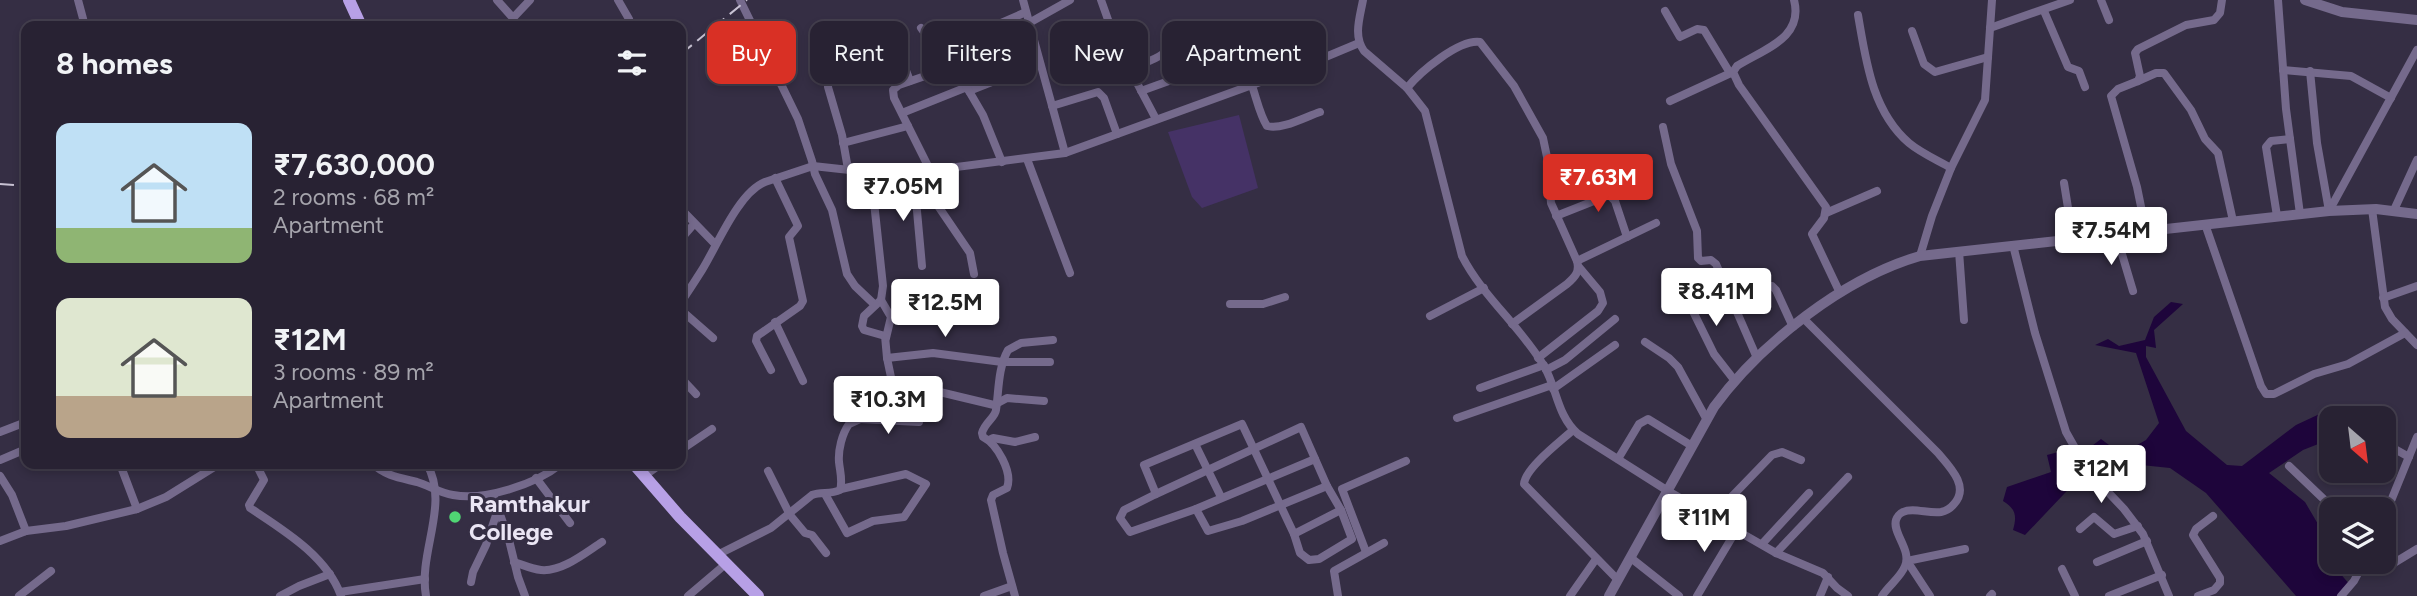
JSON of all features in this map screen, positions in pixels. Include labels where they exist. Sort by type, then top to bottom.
[{"type":"main road","points":[[349,0],[359,21]]},
{"type":"main road","points":[[630,469],[657,502],[758,596]]},
{"type":"main road","points":[[638,469],[749,596]]},
{"type":"street","points":[[78,0],[84,21]]},
{"type":"street","points":[[497,0],[513,18],[530,0]]},
{"type":"street","points":[[618,0],[629,19]]},
{"type":"street","points":[[740,0],[798,120],[815,174],[832,210],[847,274],[855,286],[878,302],[891,317],[886,338],[892,382]]},
{"type":"street","points":[[1023,0],[1028,21]]},
{"type":"street","points":[[1033,21],[1070,0]]},
{"type":"street","points":[[1363,0],[1357,35],[1359,43],[1364,51],[1416,97],[1427,119],[1462,256],[1543,364],[1565,420],[1573,430],[1668,491],[1776,553],[1818,570],[1847,596]]},
{"type":"street","points":[[1670,101],[1731,72],[1789,33],[1797,20],[1794,0]]},
{"type":"street","points":[[1920,256],[1951,168],[1984,100],[1992,0]]},
{"type":"street","points":[[1990,28],[2070,0]]},
{"type":"street","points":[[2101,0],[2109,20]]},
{"type":"street","points":[[2138,80],[2140,76],[2135,53],[2138,49],[2186,25],[2214,20],[2220,13],[2222,0]]},
{"type":"street","points":[[2278,0],[2290,139],[2300,214]]},
{"type":"street","points":[[1103,1],[1109,21]]},
{"type":"street","points":[[2310,1],[2342,12],[2417,20]]},
{"type":"street","points":[[2044,10],[2068,66],[2079,71],[2085,87]]},
{"type":"street","points":[[1665,11],[1680,37],[1698,29],[1704,30],[1735,80],[1823,201],[1826,213]]},
{"type":"street","points":[[1005,21],[1026,12]]},
{"type":"street","points":[[1858,15],[1877,99],[1886,117],[1911,145],[1951,168]]},
{"type":"street","points":[[1912,31],[1924,64],[1935,72],[1988,57]]},
{"type":"street","points":[[1407,88],[1434,62],[1470,43],[1480,42],[1514,86],[1543,138],[1549,197],[1556,216],[1578,264],[1600,292],[1604,303],[1543,364]]},
{"type":"street","points":[[1326,56],[1359,43]]},
{"type":"street","points":[[1036,48],[1065,153]]},
{"type":"street","points":[[2329,211],[2417,50]]},
{"type":"street","points":[[1141,91],[1234,58],[1241,64],[1252,85],[1264,121],[1272,128],[1320,112]]},
{"type":"street","points":[[902,113],[1040,63]]},
{"type":"street","points":[[2283,70],[2351,76],[2391,98]]},
{"type":"street","points":[[2310,71],[2320,162],[2329,211]]},
{"type":"street","points":[[2146,231],[2137,187],[2111,98],[2118,89],[2156,73],[2164,74],[2220,158],[2233,221]]},
{"type":"street","points":[[908,76],[910,81]]},
{"type":"street","points":[[922,77],[896,86],[893,94],[931,172]]},
{"type":"street","points":[[828,84],[848,169]]},
{"type":"street","points":[[965,84],[986,122],[1002,162]]},
{"type":"street","points":[[1137,84],[1156,118]]},
{"type":"street","points":[[686,294],[715,244],[752,190],[775,178],[813,166],[870,174],[919,175],[1065,153],[1252,85]]},
{"type":"street","points":[[1052,106],[1098,92],[1104,98],[1116,134]]},
{"type":"street","points":[[843,144],[908,126]]},
{"type":"street","points":[[1663,127],[1671,164],[1697,231],[1698,258],[1700,261],[1714,261],[1757,358]]},
{"type":"street","points":[[2277,216],[2266,147],[2271,141],[2290,139]]},
{"type":"street","points":[[1027,159],[1070,273]]},
{"type":"street","points":[[2394,210],[2417,160]]},
{"type":"street","points":[[870,174],[883,286],[878,302],[864,316],[863,328],[886,338]]},
{"type":"street","points":[[919,175],[916,200],[922,266]]},
{"type":"street","points":[[919,175],[970,253],[974,274]]},
{"type":"street","points":[[771,370],[756,339],[760,333],[803,302],[789,237],[798,226],[775,178]]},
{"type":"street","points":[[2064,183],[2073,239]]},
{"type":"street","points":[[1840,293],[1812,234],[1826,213],[1877,191]]},
{"type":"street","points":[[1556,216],[1609,195],[1615,201],[1628,237]]},
{"type":"street","points":[[2372,209],[2383,298],[2392,319],[2417,345]]},
{"type":"street","points":[[1609,596],[1707,420],[1735,381],[1793,327],[1840,293],[1882,268],[1920,256],[2277,216],[2372,209],[2417,214]]},
{"type":"street","points":[[686,215],[715,244]]},
{"type":"street","points":[[1512,324],[1574,278],[1578,264],[1656,223]]},
{"type":"street","points":[[686,233],[694,224]]},
{"type":"street","points":[[2205,224],[2266,394],[2274,394],[2320,372],[2348,364],[2405,333]]},
{"type":"street","points":[[2116,234],[2133,291]]},
{"type":"street","points":[[2013,245],[2035,333],[2066,432],[2088,471],[2138,526],[2147,541],[2169,596]]},
{"type":"street","points":[[1959,251],[1964,320]]},
{"type":"street","points":[[1732,301],[1760,288],[1772,286],[1793,327]]},
{"type":"street","points":[[2383,298],[2417,286]]},
{"type":"street","points":[[1681,287],[1714,354],[1735,381]]},
{"type":"street","points":[[1430,316],[1484,288]]},
{"type":"street","points":[[1230,304],[1264,304],[1284,298]]},
{"type":"street","points":[[686,314],[713,338]]},
{"type":"street","points":[[1480,388],[1543,364],[1565,360],[1615,319]]},
{"type":"street","points":[[1804,319],[1938,453],[1958,480],[1960,487],[1957,502],[1947,511],[1906,511],[1897,517],[1895,524],[1907,561],[1905,568],[1882,596]]},
{"type":"street","points":[[775,322],[803,381]]},
{"type":"street","points":[[1015,596],[992,500],[993,495],[1007,488],[1009,477],[995,446],[983,437],[982,429],[995,414],[1002,362],[1008,350],[1013,346],[1045,339],[1053,340]]},
{"type":"street","points":[[1646,342],[1670,358],[1678,367],[1707,420]]},
{"type":"street","points":[[1457,418],[1553,387],[1615,345]]},
{"type":"street","points":[[887,359],[933,353],[1002,362],[1050,362]]},
{"type":"street","points":[[841,489],[839,460],[844,432],[849,424],[860,419],[869,410],[869,382],[873,379],[996,405],[1007,398],[1044,401]]},
{"type":"street","points":[[686,383],[696,394]]},
{"type":"street","points":[[860,419],[919,422]]},
{"type":"street","points":[[1618,459],[1639,424],[1648,419],[1692,446]]},
{"type":"street","points":[[0,432],[21,424]]},
{"type":"street","points":[[1156,494],[1144,465],[1242,424],[1255,449],[1268,478],[1279,504],[1294,534],[1300,553],[1309,560],[1319,559],[1352,539],[1301,427],[1255,449],[1208,472],[1124,510],[1120,518],[1130,532],[1196,509],[1221,497],[1268,478],[1315,459]]},
{"type":"street","points":[[686,447],[712,429]]},
{"type":"street","points":[[1573,430],[1531,469],[1524,478],[1524,484],[1618,580]]},
{"type":"street","points":[[989,440],[1015,442],[1035,437]]},
{"type":"street","points":[[2393,497],[2417,437]]},
{"type":"street","points":[[1195,444],[1221,497]]},
{"type":"street","points":[[2396,450],[2409,457]]},
{"type":"street","points":[[0,460],[21,451]]},
{"type":"street","points":[[1713,516],[1772,455],[1782,452],[1801,460]]},
{"type":"street","points":[[1366,552],[1342,489],[1406,461]]},
{"type":"street","points":[[2289,466],[2321,497]]},
{"type":"street","points":[[122,469],[137,509]]},
{"type":"street","points":[[0,541],[26,531],[66,526],[137,509],[166,497],[211,469]]},
{"type":"street","points":[[258,469],[264,480],[249,505],[250,508],[309,552],[330,574],[340,594],[425,579]]},
{"type":"street","points":[[380,469],[437,491],[468,497],[493,494],[552,469]]},
{"type":"street","points":[[426,596],[425,579],[437,491],[429,469]]},
{"type":"street","points":[[643,476],[654,469]]},
{"type":"street","points":[[768,471],[790,515],[805,533],[812,535],[826,553]]},
{"type":"street","points":[[688,596],[719,562],[790,515],[812,495],[825,495],[906,474],[926,484],[904,517],[873,521],[847,533],[825,495]]},
{"type":"street","points":[[0,476],[12,495],[26,531]]},
{"type":"street","points":[[1776,553],[1848,477]]},
{"type":"street","points":[[536,478],[570,523]]},
{"type":"street","points":[[1196,509],[1208,531],[1242,521],[1327,486]]},
{"type":"street","points":[[1762,544],[1809,493]]},
{"type":"street","points":[[493,494],[525,596]]},
{"type":"street","points":[[471,582],[472,572],[486,545],[498,509]]},
{"type":"street","points":[[1294,534],[1341,510]]},
{"type":"street","points":[[2198,596],[2214,590],[2220,583],[2220,578],[2193,535],[2196,529],[2213,516]]},
{"type":"street","points":[[2080,529],[2094,517],[2114,534],[2138,526]]},
{"type":"street","points":[[1697,596],[1737,529]]},
{"type":"street","points":[[2097,562],[2147,541]]},
{"type":"street","points":[[514,562],[538,569],[552,569],[579,557],[602,542]]},
{"type":"street","points":[[1334,571],[1384,543]]},
{"type":"street","points":[[1907,561],[1965,549]]},
{"type":"street","points":[[2396,562],[2417,549]]},
{"type":"street","points":[[1631,558],[1679,596]]},
{"type":"street","points":[[1319,559],[1334,571],[1338,596]]},
{"type":"street","points":[[1570,596],[1596,559]]},
{"type":"street","points":[[1907,561],[1930,596]]},
{"type":"street","points":[[2062,569],[2075,596]]},
{"type":"street","points":[[20,596],[51,571]]},
{"type":"street","points":[[280,596],[330,574]]},
{"type":"street","points":[[2341,596],[2350,592],[2358,574]]},
{"type":"street","points":[[2109,596],[2162,575]]},
{"type":"street","points":[[1820,596],[1828,578]]},
{"type":"street","points":[[984,596],[1012,586]]},
{"type":"shaded area","points":[[1239,115],[1258,188],[1202,208],[1192,197],[1168,132]]},
{"type":"shaded area","points":[[2171,302],[2183,304],[2154,330],[2156,348],[2146,346],[2146,357],[2186,431],[2227,465],[2242,466],[2296,425],[2319,414],[2319,444],[2303,450],[2269,473],[2305,502],[2319,526],[2319,574],[2341,574],[2350,585],[2340,596],[2296,596],[2206,493],[2170,468],[2122,463],[2096,472],[2089,466],[2080,452],[2084,452],[2101,439],[2121,454],[2146,440],[2159,423],[2136,353],[2095,345],[2108,339],[2119,346],[2145,340],[2154,317]]},
{"type":"shaded area","points":[[2073,451],[2083,474],[2025,535],[2013,530],[2014,513],[2003,501],[2007,487],[2051,472],[2047,455]]},
{"type":"railway","points":[[686,50],[747,0]]},
{"type":"railway","points":[[0,184],[21,186]]},
{"type":"place","name":"Ramthakur College","points":[[455,517]]}]
